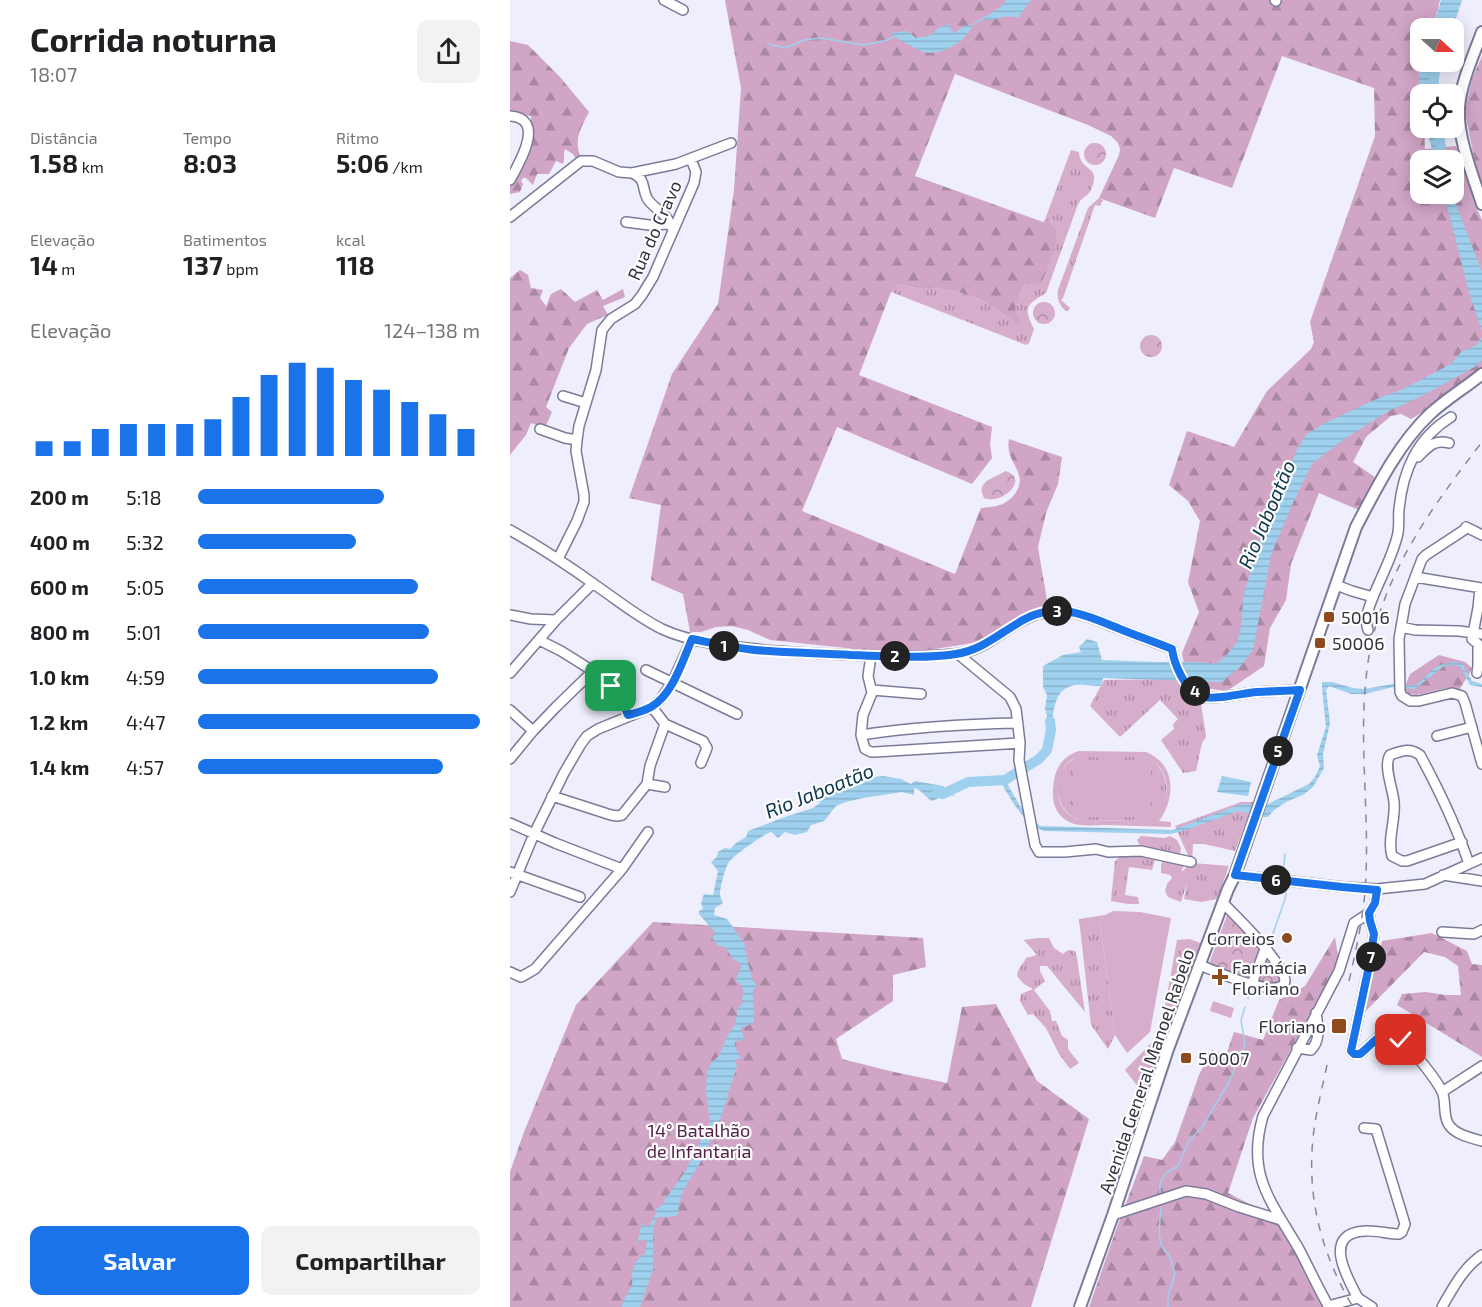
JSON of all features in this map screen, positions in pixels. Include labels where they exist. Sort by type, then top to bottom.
[{"type":"main road","points":[[1482,32],[1465,80],[1459,109],[1460,129],[1482,204]]},
{"type":"main road","name":"Avenida General Manoel Rabelo","points":[[1080,1307],[1168,1049],[1235,875],[1356,527],[1374,492],[1408,438],[1429,415],[1482,374]]},
{"type":"street","points":[[664,0],[683,10]]},
{"type":"street","points":[[510,116],[524,119],[529,132],[524,151],[510,180]]},
{"type":"street","points":[[510,217],[581,161],[593,160],[619,172],[632,173],[691,159],[731,143]]},
{"type":"street","name":"Rua do Cravo","points":[[558,559],[584,502],[576,451],[577,440],[596,370],[602,330],[611,319],[634,304],[652,277],[695,176],[696,172],[691,159]]},
{"type":"street","points":[[632,173],[642,180],[647,198],[667,217],[672,227]]},
{"type":"street","points":[[626,222],[672,227]]},
{"type":"street","points":[[563,396],[586,403]]},
{"type":"street","points":[[1368,630],[1366,619],[1397,536],[1405,479],[1415,455],[1428,435],[1451,417]]},
{"type":"street","points":[[540,429],[577,440]]},
{"type":"street","points":[[1405,479],[1425,450],[1438,441],[1449,443]]},
{"type":"street","points":[[1482,535],[1466,527],[1423,557],[1405,604],[1399,639],[1399,686],[1402,696],[1410,701],[1452,693],[1462,696],[1482,764]]},
{"type":"street","points":[[510,530],[558,559],[645,619],[663,629],[692,639],[753,650],[871,656],[958,654],[988,643],[1031,616],[1056,610],[1071,611],[1172,649],[1174,659],[1187,686],[1200,696],[1226,697],[1256,692],[1300,690]]},
{"type":"street","points":[[1415,577],[1481,588],[1477,634],[1472,639],[1478,644],[1477,673]]},
{"type":"street","points":[[510,673],[592,583]]},
{"type":"street","points":[[1336,585],[1373,597]]},
{"type":"street","points":[[510,616],[556,620]]},
{"type":"street","points":[[1401,627],[1477,634]]},
{"type":"street","points":[[510,892],[514,873],[552,796],[573,756],[587,736],[628,715],[652,706],[660,699],[672,683],[692,639]]},
{"type":"street","points":[[539,640],[567,654],[604,679],[617,693],[628,715]]},
{"type":"street","points":[[958,654],[1010,697],[1016,709],[1020,743],[1019,760],[1035,844],[1039,852],[1096,849],[1108,852],[1141,851],[1191,862]]},
{"type":"street","points":[[871,656],[868,676],[872,690],[870,701],[863,715],[861,735],[865,749],[875,753],[1020,743]]},
{"type":"street","points":[[646,670],[737,714]]},
{"type":"street","points":[[510,759],[533,731],[593,671]]},
{"type":"street","points":[[872,690],[921,694]]},
{"type":"street","points":[[652,706],[665,724],[703,741],[706,748],[701,763]]},
{"type":"street","points":[[510,710],[533,731]]},
{"type":"street","points":[[861,735],[894,729],[1018,723]]},
{"type":"street","points":[[552,796],[611,815],[622,815],[647,784],[650,766],[665,724]]},
{"type":"street","points":[[1437,736],[1472,727]]},
{"type":"street","points":[[1462,842],[1407,861],[1392,856],[1390,846],[1395,806],[1387,765],[1390,755],[1409,750],[1420,755],[1450,812],[1462,842],[1469,864]]},
{"type":"street","points":[[647,784],[665,787]]},
{"type":"street","points":[[510,823],[622,870]]},
{"type":"street","points":[[510,972],[521,977],[535,969],[622,870],[648,832]]},
{"type":"street","points":[[1235,875],[1377,890],[1425,884],[1482,858]]},
{"type":"street","points":[[514,873],[580,897]]},
{"type":"street","points":[[1443,874],[1482,881]]},
{"type":"street","points":[[1358,1298],[1329,1306],[1301,1252],[1268,1199],[1262,1181],[1257,1146],[1263,1116],[1338,971],[1354,923],[1369,913],[1375,903],[1377,890]]},
{"type":"street","points":[[1200,966],[1265,988],[1283,986],[1286,981],[1284,975],[1244,922],[1223,903]]},
{"type":"street","points":[[1369,913],[1374,934],[1351,1051],[1354,1054],[1360,1054],[1383,1035],[1392,1033],[1396,1035],[1416,1055],[1442,1092],[1449,1126],[1463,1135],[1482,1141]]},
{"type":"street","points":[[1442,932],[1477,935]]},
{"type":"street","points":[[1252,984],[1265,949]]},
{"type":"street","points":[[1297,1048],[1311,1050],[1315,1045],[1318,1039],[1316,1013]]},
{"type":"street","points":[[1442,1092],[1482,1066]]},
{"type":"street","points":[[1364,1128],[1376,1130],[1406,1224],[1399,1234],[1373,1230],[1363,1231],[1348,1235],[1344,1240],[1340,1253],[1344,1272],[1358,1298],[1372,1307]]},
{"type":"street","points":[[1113,1215],[1186,1191],[1206,1194],[1281,1220]]},
{"type":"street","points":[[1442,1307],[1462,1274],[1476,1266],[1482,1255]]},
{"type":"green space","points":[[725,0],[1440,0],[1436,18],[1410,18],[1410,72],[1420,72],[1420,84],[1410,84],[1410,138],[1424,138],[1425,149],[1456,146],[1457,150],[1410,150],[1410,204],[1464,204],[1464,171],[1482,220],[1482,369],[1437,404],[1411,419],[1401,414],[1391,416],[1366,437],[1353,462],[1379,480],[1361,511],[1319,493],[1291,564],[1286,600],[1270,628],[1264,666],[1227,691],[1188,686],[1182,653],[1199,612],[1188,582],[1200,521],[1188,501],[1169,485],[1187,431],[1234,447],[1267,391],[1311,349],[1314,342],[1310,322],[1375,136],[1374,88],[1282,56],[1232,188],[1174,168],[1155,218],[1099,198],[1119,155],[1118,143],[1111,136],[955,74],[915,176],[1043,222],[1048,219],[1057,230],[1052,257],[1041,283],[1025,285],[1016,302],[1015,310],[1023,327],[981,300],[961,293],[898,284],[891,292],[859,375],[992,427],[990,444],[992,458],[972,484],[837,427],[802,511],[955,574],[981,508],[1004,503],[1018,489],[1020,480],[1010,454],[1009,439],[1062,457],[1058,484],[1046,513],[1038,547],[1048,606],[980,642],[890,656],[846,648],[770,640],[732,626],[690,632],[683,594],[651,580],[661,505],[629,498],[672,374],[718,304],[734,190],[741,88]]},
{"type":"green space","points":[[510,41],[528,45],[560,77],[589,112],[578,139],[581,158],[576,159],[565,149],[563,164],[556,161],[549,174],[537,174],[533,185],[523,178],[520,192],[510,194],[510,185],[525,155],[533,126],[531,116],[510,112]]},
{"type":"green space","points":[[1482,56],[1482,186],[1476,169],[1465,111],[1472,79]]},
{"type":"green space","points":[[1095,143],[1103,146],[1106,154],[1103,162],[1095,165],[1087,162],[1084,154],[1087,146]]},
{"type":"green space","points":[[1071,150],[1079,152],[1082,162],[1093,174],[1093,184],[1090,192],[1078,204],[1046,293],[1028,307],[1028,316],[1034,329],[1029,343],[1026,345],[891,292],[898,284],[961,293],[981,300],[1022,326],[1015,314],[1015,303],[1057,230],[1049,220],[1044,222]]},
{"type":"green space","points":[[1099,198],[1103,200],[1100,206],[1095,205],[1061,300],[1070,308],[1066,311],[1059,302],[1058,290],[1088,208]]},
{"type":"green space","points":[[520,270],[528,275],[531,288],[543,290],[540,298],[546,306],[551,294],[561,289],[575,302],[597,290],[603,300],[623,289],[625,297],[603,306],[608,315],[587,324],[569,348],[546,407],[552,412],[545,428],[531,423],[526,435],[510,455],[510,278]]},
{"type":"green space","points":[[1044,302],[1052,305],[1055,313],[1052,321],[1044,324],[1036,321],[1033,313],[1036,305]]},
{"type":"green space","points":[[1151,335],[1161,342],[1162,346],[1155,356],[1151,357],[1141,350],[1140,346],[1147,336]]},
{"type":"green space","points":[[1005,471],[1012,474],[1015,485],[999,498],[984,498],[982,487],[984,484]]},
{"type":"green space","points":[[1439,655],[1465,662],[1472,668],[1460,689],[1447,688],[1417,695],[1407,694],[1404,689],[1410,674]]},
{"type":"green space","points":[[1173,679],[1185,682],[1200,696],[1206,737],[1202,743],[1196,771],[1183,773],[1161,740],[1174,729],[1173,724],[1178,719],[1160,700],[1120,737],[1090,706],[1104,680]]},
{"type":"green space","points":[[1079,751],[1146,752],[1156,757],[1168,773],[1170,782],[1168,802],[1159,821],[1171,822],[1171,827],[1082,825],[1073,824],[1064,819],[1054,804],[1054,781],[1062,762]],"holes":[[[1078,757],[1145,757],[1151,760],[1074,760],[1074,776],[1060,776],[1066,764]],[[1151,760],[1161,769],[1167,788],[1162,807],[1147,821],[1079,820],[1067,813],[1060,803],[1058,797],[1060,777],[1061,800],[1074,800],[1074,817],[1150,817],[1150,801],[1155,806],[1158,800],[1162,802],[1164,799],[1161,796],[1165,791],[1158,789],[1164,782],[1159,772],[1156,778],[1153,777],[1151,780]]]},
{"type":"green space","points":[[1078,757],[1145,757],[1152,761],[1163,773],[1165,781],[1163,806],[1156,816],[1147,821],[1079,820],[1070,815],[1063,807],[1057,788],[1062,770]]},
{"type":"green space","points":[[1241,802],[1254,802],[1235,851],[1204,844],[1193,844],[1192,863],[1229,866],[1217,899],[1201,902],[1184,899],[1187,883],[1181,902],[1168,897],[1165,891],[1172,878],[1170,875],[1161,873],[1164,858],[1142,849],[1137,840],[1141,836],[1165,838],[1170,836],[1177,840],[1181,848],[1180,855],[1178,855],[1185,864],[1181,871],[1183,871],[1191,862],[1175,826]]},
{"type":"green space","points":[[1122,855],[1156,857],[1152,870],[1129,867],[1125,895],[1138,897],[1139,904],[1111,901],[1115,861]]},
{"type":"green space","points":[[1229,910],[1285,976],[1285,982],[1251,985],[1207,969]]},
{"type":"green space","points":[[1113,911],[1140,912],[1171,918],[1150,1032],[1127,1053],[1115,1035],[1100,922],[1105,915]]},
{"type":"green space","points":[[1105,915],[1100,922],[1115,1035],[1108,1049],[1091,1025],[1079,919]]},
{"type":"green space","name":"14° Batalhão de Infantaria","points":[[653,922],[923,938],[926,967],[893,975],[893,1001],[836,1039],[842,1059],[894,1072],[947,1083],[962,1007],[996,1004],[1037,1081],[1089,1119],[1031,1307],[510,1307],[510,1172],[524,1132],[576,1005]]},
{"type":"green space","points":[[1432,933],[1467,951],[1472,964],[1482,965],[1482,1057],[1397,1005],[1402,994],[1426,992],[1461,995],[1458,966],[1445,957],[1424,952],[1363,1014],[1382,941]]},
{"type":"green space","points":[[1335,937],[1339,962],[1253,1118],[1228,1193],[1281,1220],[1331,1307],[1089,1307],[1144,1156],[1162,1160],[1175,1142],[1199,1075],[1212,1050],[1226,1055],[1234,1032],[1263,1040],[1279,1000],[1305,986]]},
{"type":"green space","points":[[1049,938],[1054,948],[1063,954],[1068,950],[1075,951],[1077,958],[1085,1012],[1047,966],[1040,966],[1045,981],[1034,990],[1050,1011],[1052,1021],[1056,1021],[1062,1036],[1068,1040],[1068,1049],[1079,1063],[1070,1069],[1059,1054],[1046,1028],[1033,1014],[1028,1015],[1020,1001],[1021,994],[1033,989],[1017,976],[1018,970],[1026,958],[1037,955],[1024,940]]},
{"type":"green space","points":[[1190,939],[1203,944],[1148,1100],[1125,1070],[1160,1034],[1177,940]]},
{"type":"green space","points":[[1213,1001],[1234,1008],[1231,1018],[1210,1011]]},
{"type":"water","points":[[1006,0],[1031,0],[1018,18],[982,19],[1003,5]]},
{"type":"water","points":[[1441,0],[1462,0],[1456,18],[1436,18]]},
{"type":"water","points":[[974,23],[966,36],[953,46],[932,53],[919,50],[891,33],[907,31],[916,38],[929,36],[940,27],[949,24],[955,33]]},
{"type":"water","points":[[1419,72],[1437,72],[1435,84],[1419,84]]},
{"type":"water","points":[[1429,138],[1440,138],[1442,150],[1432,150]]},
{"type":"water","points":[[1447,204],[1456,204],[1482,272],[1482,331],[1470,296]]},
{"type":"water","name":"Rio Jaboatão","points":[[1482,337],[1482,360],[1476,366],[1424,395],[1385,413],[1343,440],[1312,464],[1271,555],[1253,650],[1240,667],[1221,682],[1103,678],[1101,686],[1071,686],[1065,689],[1057,699],[1051,734],[1045,708],[1047,695],[1043,687],[1043,666],[1063,655],[1081,652],[1079,647],[1087,639],[1097,642],[1102,660],[1216,664],[1226,656],[1237,642],[1241,627],[1243,599],[1254,557],[1297,449],[1307,434],[1327,422],[1403,389],[1451,364],[1461,352],[1477,345]]},
{"type":"water","points":[[1453,662],[1462,663],[1472,681],[1482,684],[1482,687],[1470,685],[1460,666],[1448,665],[1415,689],[1393,687],[1365,694],[1351,694],[1329,686],[1326,690],[1330,723],[1323,754],[1324,768],[1313,787],[1303,795],[1274,810],[1268,817],[1239,811],[1171,834],[1044,831],[1024,816],[1000,781],[1005,780],[1020,806],[1040,826],[1172,830],[1241,804],[1266,805],[1309,784],[1320,766],[1317,755],[1326,727],[1322,682],[1364,689],[1393,684],[1414,686],[1436,667]]},
{"type":"water","points":[[883,776],[901,779],[911,784],[915,781],[943,786],[955,796],[946,795],[932,801],[914,788],[914,795],[902,792],[846,802],[836,806],[824,821],[811,825],[807,832],[795,835],[785,832],[778,838],[771,832],[767,834],[742,850],[727,865],[720,891],[723,903],[715,908],[714,915],[727,919],[744,943],[753,981],[758,986],[753,989],[754,1022],[741,1027],[744,1040],[735,1041],[735,1047],[741,1059],[734,1059],[737,1066],[721,1117],[701,1161],[684,1189],[678,1215],[658,1217],[653,1226],[653,1270],[640,1307],[622,1307],[632,1284],[633,1268],[645,1253],[647,1242],[642,1239],[637,1243],[642,1223],[646,1227],[649,1226],[657,1212],[655,1210],[663,1204],[686,1170],[710,1122],[706,1092],[707,1071],[719,1056],[727,1036],[734,1027],[737,1009],[743,1003],[744,993],[736,979],[741,967],[739,962],[734,960],[725,947],[718,946],[712,938],[715,933],[699,914],[699,911],[703,909],[701,903],[704,894],[713,895],[718,871],[711,862],[717,857],[718,852],[725,848],[730,849],[746,837],[748,831],[813,808],[821,802],[815,801],[817,797],[825,796],[827,791],[840,792],[862,780]]},
{"type":"water","points":[[1222,776],[1251,782],[1248,796],[1217,792]]},
{"type":"waterway","points":[[975,23],[984,18]]},
{"type":"waterway","points":[[769,44],[785,48],[804,40],[822,38],[863,45],[894,37]]},
{"type":"waterway","name":"Rio Jaboatão","points":[[1434,84],[1435,72]]},
{"type":"waterway","name":"Rio Jaboatão","points":[[1440,138],[1441,150]]},
{"type":"waterway","name":"Rio Jaboatão","points":[[937,792],[943,794],[968,782],[1005,780],[1039,759],[1047,750],[1051,730],[1050,721]]},
{"type":"waterway","points":[[1283,875],[1285,854]]},
{"type":"waterway","points":[[1269,945],[1285,899],[1284,884]]},
{"type":"waterway","points":[[1248,998],[1251,990]]},
{"type":"waterway","points":[[1160,1193],[1160,1183],[1166,1173],[1178,1166],[1189,1141],[1203,1126],[1230,1080],[1245,1044],[1241,1020],[1245,1007]]},
{"type":"waterway","points":[[1161,1207],[1159,1232],[1161,1245],[1170,1257],[1175,1274],[1168,1296],[1168,1307]]},
{"type":"railway","points":[[1349,981],[1364,901],[1366,847],[1364,710],[1369,656],[1376,626],[1386,597],[1412,542],[1445,491],[1482,442]]},
{"type":"railway","points":[[1327,1065],[1313,1141],[1313,1193],[1327,1252],[1353,1307]]},
{"type":"place","name":"50016","points":[[1329,617]]},
{"type":"place","name":"50006","points":[[1320,643]]},
{"type":"place","name":"Correios","points":[[1287,938]]},
{"type":"place","name":"Farmácia Floriano","points":[[1220,977]]},
{"type":"place","name":"Floriano","points":[[1339,1026]]},
{"type":"place","name":"50007","points":[[1186,1058]]},
{"type":"route","points":[[611,686],[622,701],[628,715],[652,706],[667,692],[692,639],[753,650],[890,656],[950,655],[975,649],[1031,616],[1056,610],[1071,611],[1089,617],[1172,649],[1174,659],[1187,686],[1200,696],[1226,697],[1256,692],[1300,690],[1235,875],[1377,890],[1375,903],[1369,913],[1374,934],[1351,1051],[1354,1054],[1360,1054],[1388,1033],[1396,1035],[1401,1040]]}]
